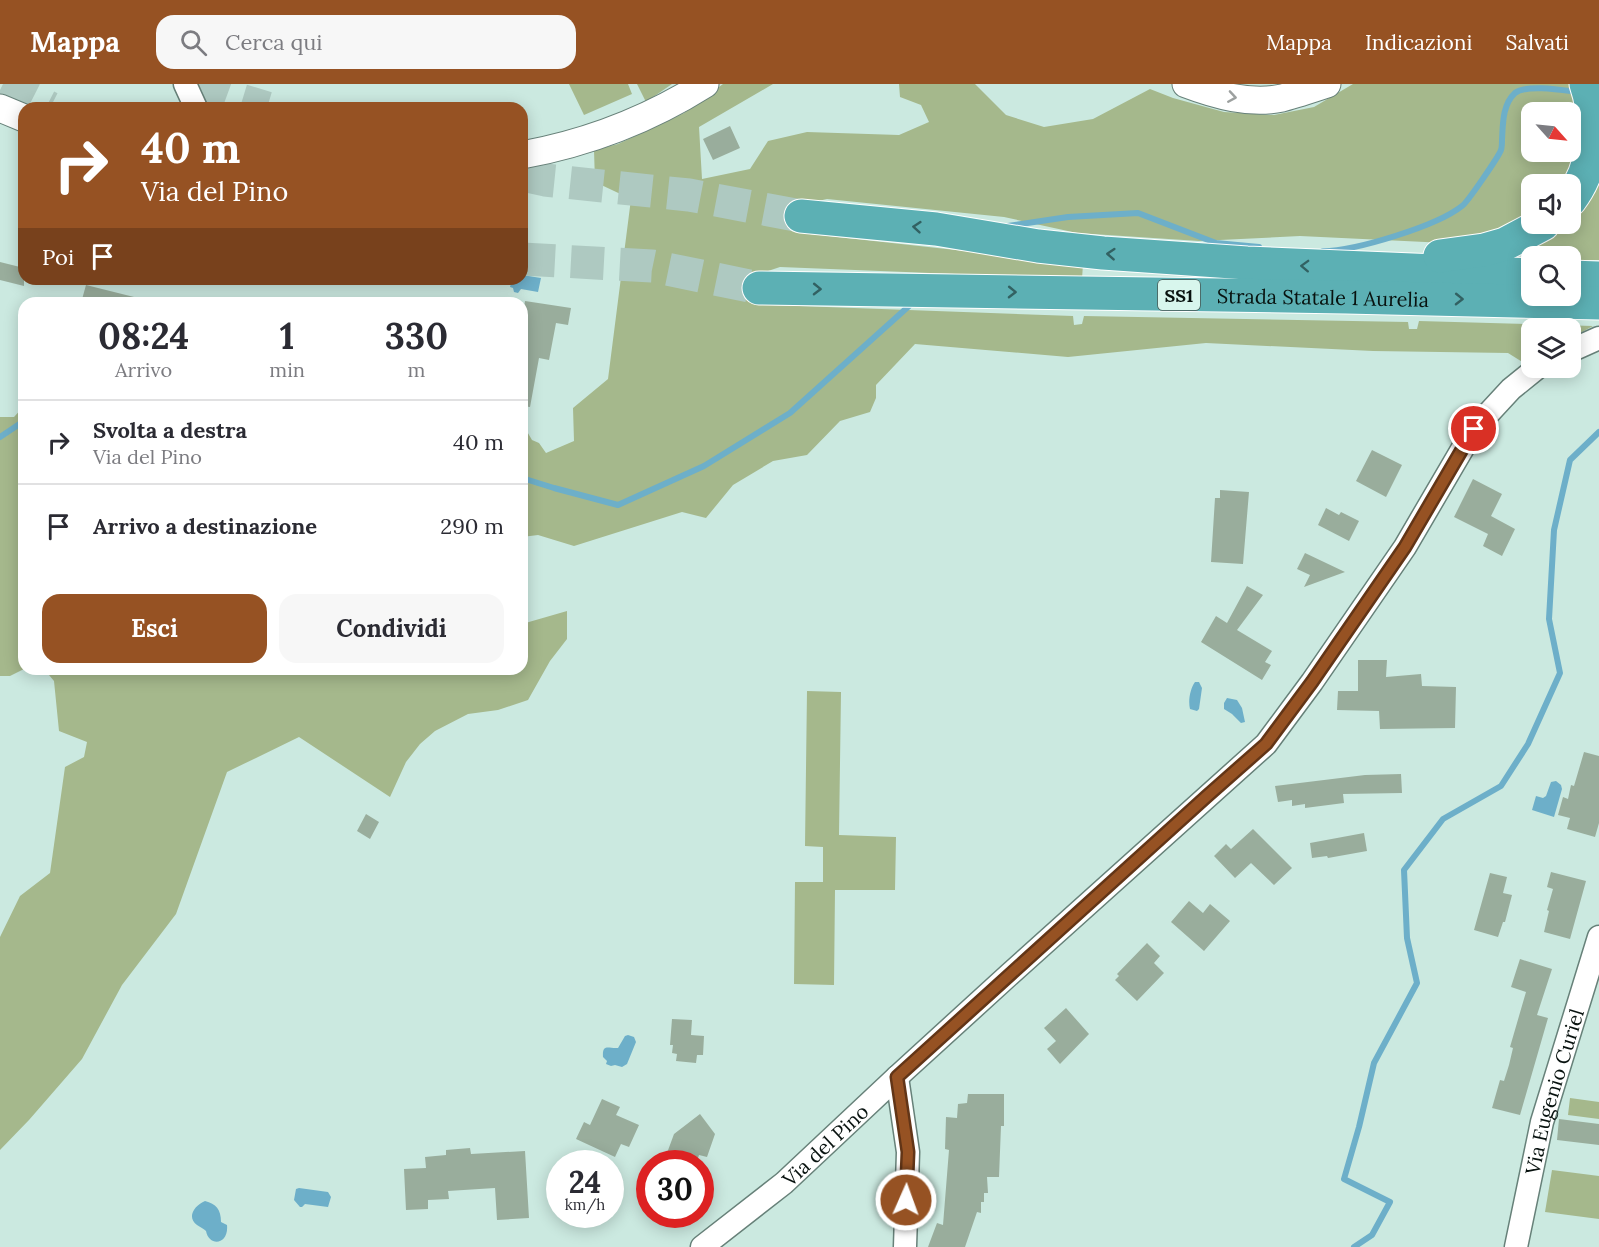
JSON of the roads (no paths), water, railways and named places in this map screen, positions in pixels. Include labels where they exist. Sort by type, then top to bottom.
[{"type":"highway","points":[[1581,181],[1591,158],[1595,123],[1586,84]]},
{"type":"highway","name":"Strada Statale 1 Aurelia","points":[[801,216],[936,229],[1075,250],[1247,263],[1521,275]]},
{"type":"highway","points":[[1343,267],[1484,250],[1523,234]]},
{"type":"highway","points":[[1581,277],[1599,278]]},
{"type":"highway","name":"Strada Statale 1 Aurelia","points":[[759,288],[1599,303]]},
{"type":"street","points":[[185,84],[193,102]]},
{"type":"street","points":[[528,154],[582,141],[631,124],[682,99],[705,84]]},
{"type":"street","points":[[1186,84],[1223,96],[1249,99],[1280,98],[1327,84]]},
{"type":"street","points":[[0,108],[18,116]]},
{"type":"street","points":[[1581,346],[1599,338]]},
{"type":"street","name":"Via del Pino","points":[[702,1247],[784,1183],[897,1077],[1266,744],[1312,682],[1405,547],[1474,429],[1511,389],[1525,378]]},
{"type":"street","name":"Via Eugenio Curiel","points":[[1516,1247],[1542,1122],[1599,937]]},
{"type":"street","points":[[897,1077],[908,1152],[905,1247]]},
{"type":"water","points":[[528,276],[541,278],[538,292],[521,289],[518,293],[510,285],[528,285]]},
{"type":"water","points":[[1195,682],[1199,682],[1202,688],[1197,711],[1190,709],[1189,706]]},
{"type":"water","points":[[1227,698],[1237,700],[1242,708],[1245,722],[1241,723],[1224,709]]},
{"type":"water","points":[[1556,781],[1562,789],[1554,817],[1532,810],[1536,796],[1543,798],[1546,796],[1551,782]]},
{"type":"water","points":[[628,1035],[634,1037],[636,1042],[627,1064],[622,1067],[606,1064],[607,1061],[603,1057],[605,1048],[618,1048]]},
{"type":"water","points":[[296,1189],[328,1192],[331,1197],[328,1207],[305,1204],[300,1207],[294,1200]]},
{"type":"water","points":[[205,1201],[217,1208],[221,1222],[227,1225],[225,1237],[218,1242],[211,1240],[206,1231],[192,1218],[195,1208]]},
{"type":"waterway","points":[[1323,251],[1355,247],[1395,236],[1450,214],[1465,203],[1499,154],[1502,148],[1505,109],[1515,93],[1536,88],[1577,92]]},
{"type":"waterway","points":[[1008,226],[1068,217],[1138,213],[1216,243],[1259,247]]},
{"type":"waterway","points":[[528,480],[618,505],[704,466],[790,413],[909,306]]},
{"type":"waterway","points":[[0,437],[18,425]]},
{"type":"waterway","points":[[1354,1247],[1372,1235],[1390,1202],[1344,1179],[1374,1063],[1417,983],[1407,938],[1404,870],[1443,819],[1501,786],[1528,744],[1560,673],[1549,619],[1554,530],[1570,460],[1599,432]]},
{"type":"tunnel","points":[[3,84],[38,102]]},
{"type":"tunnel","points":[[196,84],[247,102]]},
{"type":"tunnel","points":[[528,176],[689,195],[801,216]]},
{"type":"tunnel","points":[[528,259],[652,266],[759,288]]}]
